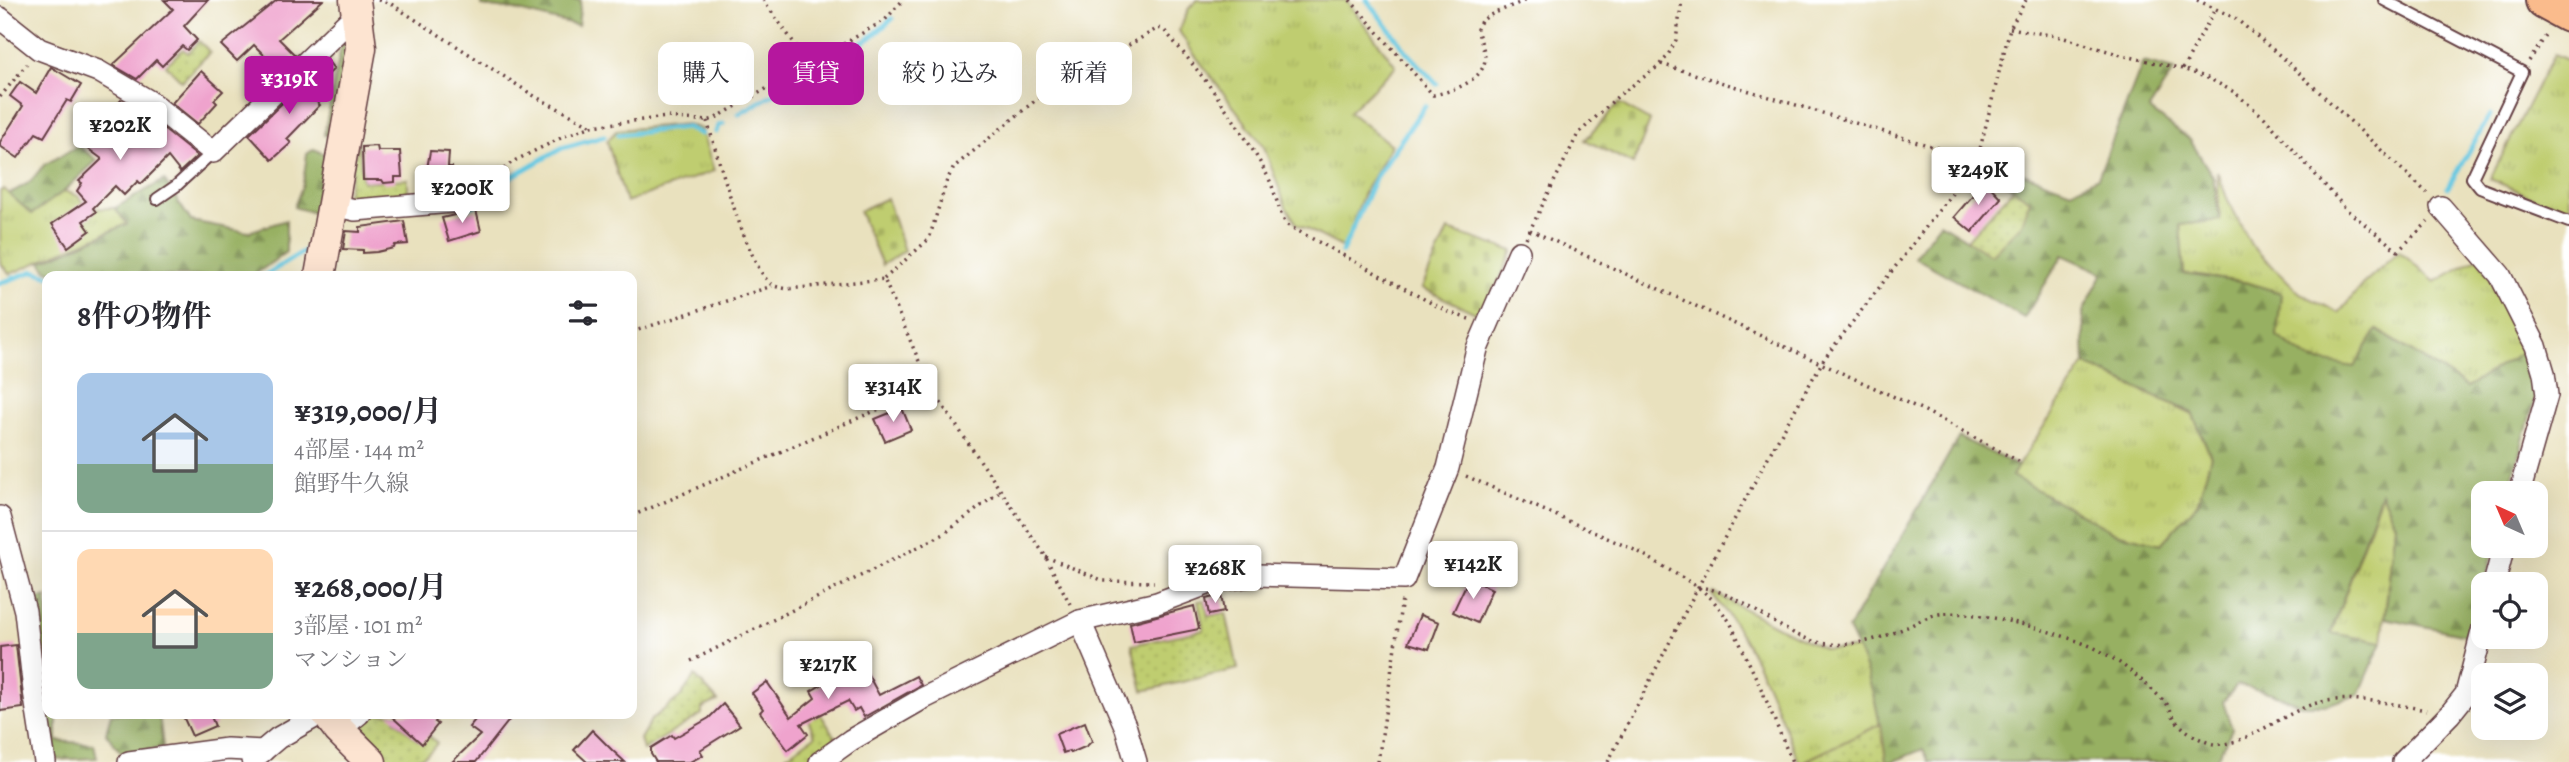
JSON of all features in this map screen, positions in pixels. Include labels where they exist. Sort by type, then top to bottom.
[{"type":"main road","points":[[321,271],[361,48],[364,4]]},
{"type":"main road","points":[[337,719],[370,762]]},
{"type":"street","points":[[0,18],[39,49],[98,71],[149,101],[213,152],[364,4]]},
{"type":"street","points":[[333,205],[355,210],[452,202],[471,194],[489,181]]},
{"type":"street","points":[[2442,207],[2500,275],[2536,346],[2544,373],[2547,395],[2523,481]]},
{"type":"street","points":[[820,762],[851,740],[922,699],[1080,621],[1157,603],[1215,581],[1257,575],[1405,579],[1448,468],[1478,349],[1519,252]]},
{"type":"street","points":[[0,517],[25,611],[34,691],[46,762]]},
{"type":"street","points":[[1080,621],[1126,728],[1136,762]]},
{"type":"street","points":[[2403,762],[2450,715],[2466,694],[2478,649]]},
{"type":"street","points":[[130,762],[227,749],[257,756],[293,728],[332,719]]},
{"type":"lane","points":[[2384,0],[2522,72],[2472,178],[2480,188],[2569,222]]},
{"type":"lane","points":[[158,199],[213,152]]},
{"type":"path","points":[[763,0],[793,42]]},
{"type":"path","points":[[848,42],[885,20],[903,0]]},
{"type":"path","points":[[1350,0],[1433,95],[1474,79],[1483,66],[1485,57],[1477,29],[1481,21],[1526,0]]},
{"type":"path","points":[[1519,252],[1578,134],[1618,96],[1661,64],[1676,40],[1682,0]]},
{"type":"path","points":[[1608,762],[1698,587],[1821,365],[1977,160],[2010,27],[2026,0]]},
{"type":"path","points":[[2010,27],[2061,37],[2121,55],[2183,69],[2234,92],[2265,118],[2347,210],[2398,251],[2442,207],[2284,59],[2235,18],[2197,0]]},
{"type":"path","points":[[364,4],[391,4],[536,97],[592,126]]},
{"type":"path","points":[[2183,69],[2215,9]]},
{"type":"path","points":[[2522,72],[2556,12]]},
{"type":"path","points":[[637,330],[772,286],[807,288],[884,279],[929,239],[947,180],[954,167],[1037,99],[1158,28],[1164,30],[1200,72],[1252,148],[1269,179],[1287,225],[1448,312],[1487,326]]},
{"type":"path","points":[[0,97],[39,49]]},
{"type":"path","points":[[1661,64],[1977,160]]},
{"type":"path","points":[[489,181],[512,162],[592,126],[667,117],[706,121],[768,88]]},
{"type":"path","points":[[706,121],[745,239],[761,272],[772,286]]},
{"type":"path","points":[[1530,230],[1925,411],[2022,463]]},
{"type":"path","points":[[884,279],[930,387],[1046,557],[1080,621]]},
{"type":"path","points":[[637,514],[930,387]]},
{"type":"path","points":[[1448,468],[1639,552],[1698,587],[1712,599],[1730,622],[1792,762]]},
{"type":"path","points":[[691,661],[944,534],[1001,491]]},
{"type":"path","points":[[1046,557],[1104,580],[1157,582]]},
{"type":"path","points":[[1378,762],[1405,579]]},
{"type":"path","points":[[1698,587],[1732,597],[1782,626],[1817,642],[1866,642],[1935,615],[1975,614],[2088,645],[2129,668],[2168,703],[2176,722],[2212,744],[2229,744],[2291,712],[2322,702],[2357,699],[2450,715]]},
{"type":"green space","points":[[481,0],[581,0],[578,26],[515,10],[482,6]]},
{"type":"green space","points":[[1197,0],[1346,0],[1396,66],[1349,112],[1391,145],[1363,195],[1344,248],[1297,224],[1286,207],[1264,147],[1179,31],[1189,8]]},
{"type":"green space","points":[[199,41],[210,52],[182,81],[166,65],[183,49],[188,53]]},
{"type":"green space","points":[[351,41],[333,139],[324,135],[342,42]]},
{"type":"green space","points":[[2554,54],[2569,61],[2569,213],[2490,179]]},
{"type":"green space","points":[[2143,62],[2174,70],[2149,109],[2190,140],[2213,177],[2220,220],[2180,225],[2184,274],[2249,283],[2281,293],[2277,336],[2309,359],[2354,367],[2377,330],[2467,387],[2528,348],[2537,392],[2511,481],[2471,481],[2471,558],[2491,558],[2487,572],[2471,572],[2471,636],[2385,618],[2395,524],[2381,493],[2331,633],[2382,642],[2359,695],[2325,705],[2301,705],[2272,693],[2237,685],[2223,702],[2232,729],[2215,762],[1929,762],[1923,749],[1886,762],[1873,694],[1863,661],[1848,629],[1959,437],[2018,466],[2012,476],[2115,533],[2161,544],[2198,503],[2211,456],[2192,413],[2085,364],[2083,312],[2103,273],[2063,255],[2024,318],[1914,257],[1940,223],[1991,254],[2030,200],[1985,170],[1990,161],[2071,191],[2098,177]]},
{"type":"green space","points":[[1619,103],[1650,121],[1633,164],[1585,140]]},
{"type":"green space","points":[[687,124],[701,129],[714,171],[626,202],[607,141],[617,130]]},
{"type":"green space","points":[[358,140],[363,182],[408,179],[408,198],[346,200]]},
{"type":"green space","points":[[78,146],[97,160],[64,191],[32,214],[9,194],[30,182],[44,165]]},
{"type":"green space","points":[[314,149],[329,157],[318,214],[294,207],[303,184],[307,154]]},
{"type":"green space","points":[[2217,171],[2227,198],[2251,245],[2300,293],[2339,313],[2362,285],[2399,251],[2435,282],[2479,257],[2528,348],[2467,387],[2378,330],[2354,368],[2309,359],[2277,336],[2249,283],[2184,274],[2180,225],[2220,220]]},
{"type":"green space","points":[[164,180],[191,221],[248,232],[286,220],[286,252],[260,271],[47,270],[41,262],[127,224],[115,208]]},
{"type":"green space","points":[[4,189],[32,214],[64,191],[78,196],[88,209],[115,208],[127,224],[10,274],[0,263],[0,191]]},
{"type":"green space","points":[[2013,189],[2030,200],[2022,224],[1991,255],[1967,240]]},
{"type":"green space","points":[[887,198],[904,251],[882,265],[859,211]]},
{"type":"green space","points":[[1448,230],[1513,251],[1482,316],[1422,288]]},
{"type":"green space","points":[[2085,364],[2193,415],[2211,456],[2198,503],[2161,544],[2115,533],[2011,476]]},
{"type":"green space","points":[[2382,492],[2395,524],[2382,642],[2331,634]]},
{"type":"green space","points":[[1714,593],[1825,649],[1859,649],[1881,724],[1799,762],[1752,653],[1727,613],[1712,595]]},
{"type":"green space","points":[[42,598],[42,692],[33,600]]},
{"type":"green space","points":[[1205,600],[1208,616],[1226,613],[1238,669],[1143,691],[1132,645],[1204,630],[1198,601]]},
{"type":"green space","points":[[695,676],[718,701],[702,708],[702,714],[643,750],[640,739],[651,720],[680,697]]},
{"type":"green space","points":[[818,710],[837,740],[803,762],[788,762],[786,756],[815,736],[807,717]]},
{"type":"green space","points":[[45,719],[57,719],[57,741],[94,744],[97,758],[52,760]]},
{"type":"green space","points":[[110,719],[160,719],[163,748],[122,754],[106,733]]},
{"type":"green space","points":[[362,719],[396,719],[419,741],[426,733],[437,743],[422,757],[386,762],[353,727]]},
{"type":"green space","points":[[1881,724],[1886,762],[1803,762]]},
{"type":"building","points":[[164,0],[208,0],[184,26],[197,40],[187,50],[182,46],[162,66],[156,60],[137,79],[113,65],[173,9]]},
{"type":"building","points":[[277,0],[323,0],[279,39],[295,55],[279,70],[254,45],[237,61],[221,45]]},
{"type":"building","points":[[327,60],[334,69],[308,93],[320,105],[287,139],[291,143],[272,160],[249,135]]},
{"type":"building","points":[[51,67],[81,85],[71,102],[67,100],[44,137],[36,133],[18,158],[0,146],[23,106],[10,96],[20,82],[36,93]]},
{"type":"building","points":[[201,71],[223,91],[214,100],[217,103],[198,124],[172,103]]},
{"type":"building","points":[[121,100],[142,112],[197,156],[180,172],[168,157],[141,184],[138,181],[124,195],[115,186],[93,208],[96,212],[83,221],[90,231],[68,247],[52,224],[86,201],[77,191],[82,183],[79,181],[102,159],[79,142],[99,115],[105,120]]},
{"type":"building","points":[[377,146],[378,151],[400,151],[402,177],[395,177],[395,182],[363,180],[362,147]]},
{"type":"building","points":[[430,151],[449,152],[448,167],[452,167],[455,185],[430,189],[427,169]]},
{"type":"building","points":[[1985,181],[2001,198],[1972,232],[1954,217]]},
{"type":"building","points":[[476,210],[481,231],[449,241],[442,218]]},
{"type":"building","points":[[404,221],[408,244],[395,245],[394,248],[377,252],[363,253],[363,250],[343,249],[346,231],[360,232],[360,227]]},
{"type":"building","points":[[902,408],[911,430],[885,441],[875,419]]},
{"type":"building","points":[[1469,578],[1492,589],[1477,623],[1453,612]]},
{"type":"building","points":[[1221,595],[1224,612],[1209,615],[1206,599]]},
{"type":"building","points":[[1194,606],[1199,629],[1134,642],[1130,623]]},
{"type":"building","points":[[1420,615],[1439,622],[1429,649],[1408,643]]},
{"type":"building","points":[[16,645],[23,708],[0,711],[0,647]]},
{"type":"building","points":[[860,660],[879,695],[916,676],[921,685],[864,717],[859,708],[854,711],[848,701],[801,724],[808,734],[788,750],[760,712],[763,709],[752,693],[767,682],[791,717],[815,698],[811,691],[821,685],[820,683]]},
{"type":"building","points":[[723,704],[740,725],[700,750],[703,755],[690,762],[656,762],[651,748],[709,718]]},
{"type":"building","points":[[184,719],[212,719],[215,726],[192,736]]},
{"type":"building","points":[[394,719],[437,719],[435,722],[438,724],[422,744]]},
{"type":"building","points":[[476,719],[510,719],[476,762],[452,762],[480,735],[469,727]]},
{"type":"building","points":[[1085,722],[1092,741],[1071,753],[1063,753],[1056,734]]},
{"type":"building","points":[[592,730],[625,762],[587,762],[574,750]]},
{"type":"waterway","points":[[1367,0],[1407,52],[1437,84]]},
{"type":"waterway","points":[[739,114],[870,38],[892,19]]},
{"type":"waterway","points":[[1342,252],[1376,176],[1425,106]]},
{"type":"waterway","points":[[2448,187],[2490,115]]},
{"type":"waterway","points":[[716,132],[718,126],[723,124]]},
{"type":"waterway","points":[[618,135],[686,127],[701,134]]},
{"type":"waterway","points":[[507,179],[562,148],[604,136]]},
{"type":"waterway","points":[[464,208],[477,204],[498,188]]},
{"type":"waterway","points":[[272,271],[314,245]]},
{"type":"waterway","points":[[0,283],[34,271],[42,274]]}]
